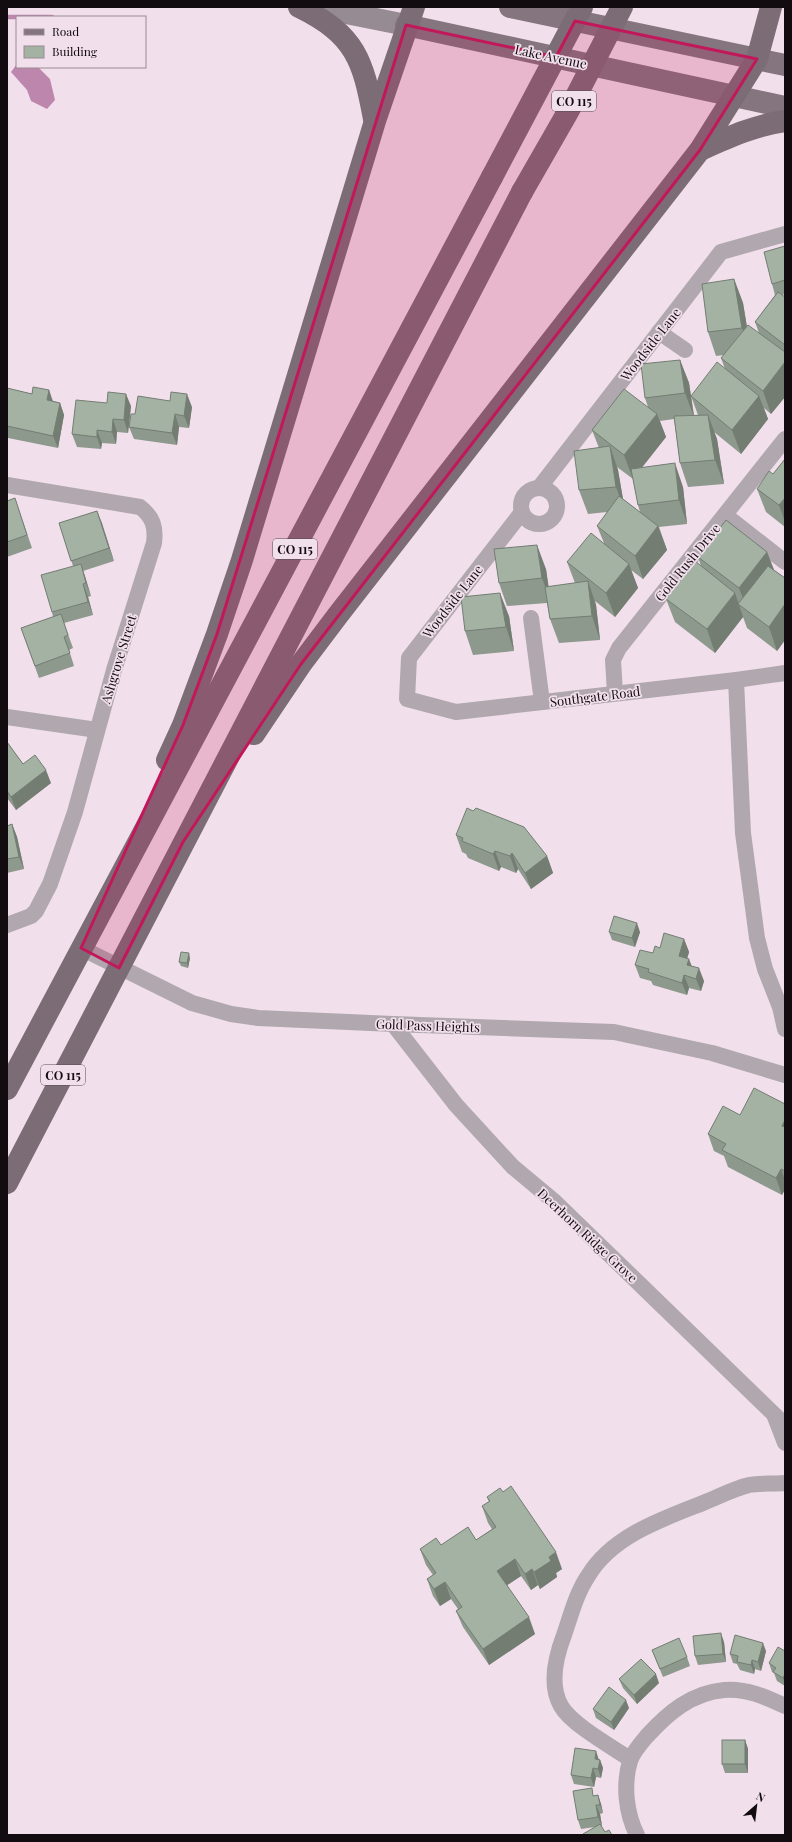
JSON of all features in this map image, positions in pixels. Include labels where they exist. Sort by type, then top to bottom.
[{"type":"highway","points":[[299,7],[329,23],[351,47],[359,59],[367,80],[375,121]]},
{"type":"highway","name":"CO 115","points":[[7,1089],[582,7]]},
{"type":"highway","name":"CO 115","points":[[7,1182],[522,192],[569,110],[622,7]]},
{"type":"highway","points":[[183,842],[301,664],[700,150],[736,96],[757,59],[771,7]]},
{"type":"highway","points":[[96,920],[183,724],[217,634],[242,560],[375,121],[410,16]]},
{"type":"highway","points":[[700,150],[748,130],[785,121]]},
{"type":"main road","name":"Lake Avenue","points":[[316,7],[410,16],[785,107]]},
{"type":"main road","points":[[510,7],[785,66]]},
{"type":"street","name":"Woodside Lane","points":[[539,488],[721,252],[785,234]]},
{"type":"street","points":[[660,332],[685,350]]},
{"type":"street","name":"Gold Rush Drive","points":[[615,693],[613,660],[619,648],[785,440]]},
{"type":"street","name":"Ashgrove Street","points":[[7,485],[140,507],[149,514],[153,521],[155,532],[154,543],[114,670],[75,812],[50,884],[36,911],[31,916],[7,924]]},
{"type":"street","points":[[539,488],[550,492],[557,504],[554,516],[545,523],[535,524],[530,522],[522,512],[523,497],[527,492],[539,488]]},
{"type":"street","name":"Woodside Lane","points":[[406,699],[409,658],[522,512]]},
{"type":"street","points":[[725,515],[785,562]]},
{"type":"street","points":[[531,618],[542,702]]},
{"type":"street","name":"Southgate Road","points":[[406,699],[456,712],[785,673]]},
{"type":"street","points":[[736,680],[743,833],[757,938],[765,969],[780,1007],[785,1029]]},
{"type":"street","points":[[7,717],[97,730]]},
{"type":"street","name":"Gold Pass Heights","points":[[81,948],[194,1004],[231,1014],[258,1018],[614,1032],[642,1036],[712,1053],[785,1075]]},
{"type":"street","name":"Deerhorn Ridge Grove","points":[[393,1024],[456,1105],[513,1167],[560,1207],[780,1420],[785,1442]]},
{"type":"street","points":[[630,1760],[569,1716],[561,1706],[555,1691],[555,1671],[559,1648],[577,1596],[588,1576],[609,1551],[624,1540],[659,1520],[749,1485],[785,1483]]},
{"type":"street","points":[[637,1835],[627,1807],[627,1776],[630,1760],[640,1743],[671,1711],[690,1700],[706,1694],[724,1690],[747,1692],[767,1697],[785,1706]]},
{"type":"highlighted area","points":[[575,21],[757,59],[700,150],[301,664],[183,842],[119,968],[81,948],[183,725],[217,634],[406,25],[556,57]]},
{"type":"shaded area","points":[[16,65],[16,68],[39,68],[50,79],[55,100],[47,109],[31,101],[27,90],[11,72]]},
{"type":"building","points":[[785,246],[785,280],[772,284],[764,252]]},
{"type":"building","points":[[734,279],[742,328],[708,332],[702,284]]},
{"type":"building","points":[[778,292],[785,297],[785,345],[755,322]]},
{"type":"building","points":[[748,325],[785,352],[785,362],[763,391],[721,358]]},
{"type":"building","points":[[680,360],[685,393],[645,398],[641,364]]},
{"type":"building","points":[[717,362],[759,396],[732,430],[691,396]]},
{"type":"building","points":[[33,387],[49,390],[47,400],[60,403],[53,436],[7,426],[7,388],[32,394]]},
{"type":"building","points":[[624,389],[657,414],[624,455],[592,430]]},
{"type":"building","points":[[108,392],[126,394],[124,420],[113,419],[112,432],[97,430],[97,437],[72,434],[76,400],[107,403]]},
{"type":"building","points":[[171,392],[187,394],[184,416],[175,414],[172,433],[129,427],[131,414],[135,414],[138,396],[170,401]]},
{"type":"building","points":[[708,415],[715,460],[680,463],[674,416]]},
{"type":"building","points":[[610,446],[616,487],[579,490],[574,451]]},
{"type":"building","points":[[785,459],[785,498],[779,505],[757,489],[769,471],[773,474]]},
{"type":"building","points":[[675,463],[679,500],[638,505],[631,469]]},
{"type":"building","points":[[619,496],[658,526],[635,556],[597,526]]},
{"type":"building","points":[[15,498],[27,535],[7,542],[7,501]]},
{"type":"building","points":[[97,511],[109,548],[71,561],[59,523]]},
{"type":"building","points":[[726,520],[767,552],[739,588],[698,557]]},
{"type":"building","points":[[591,533],[629,564],[606,593],[567,562]]},
{"type":"building","points":[[537,545],[542,578],[499,583],[494,549]]},
{"type":"building","points":[[695,561],[735,593],[707,629],[666,599]]},
{"type":"building","points":[[81,564],[86,583],[83,584],[88,602],[52,612],[41,575]]},
{"type":"building","points":[[768,566],[785,578],[785,604],[769,627],[738,604]]},
{"type":"building","points":[[588,581],[592,616],[550,619],[545,587]]},
{"type":"building","points":[[500,593],[506,627],[465,631],[461,597]]},
{"type":"building","points":[[61,614],[68,635],[64,637],[70,653],[35,666],[21,628]]},
{"type":"building","points":[[7,742],[23,764],[35,755],[46,770],[11,797],[7,791]]},
{"type":"building","points":[[467,808],[473,811],[476,808],[524,827],[547,856],[525,873],[512,853],[510,856],[495,851],[493,854],[462,841],[463,838],[456,835]]},
{"type":"building","points":[[12,824],[19,857],[7,859],[7,826]]},
{"type":"building","points":[[614,916],[637,923],[632,938],[609,932]]},
{"type":"building","points":[[664,933],[684,939],[679,956],[689,959],[687,965],[699,968],[696,979],[684,975],[682,983],[648,972],[649,969],[635,965],[640,950],[653,953],[655,946],[660,948]]},
{"type":"building","points":[[181,952],[189,953],[187,963],[179,962]]},
{"type":"building","points":[[754,1088],[785,1104],[785,1120],[782,1126],[785,1127],[785,1171],[781,1169],[776,1178],[722,1150],[726,1144],[708,1134],[723,1106],[740,1115]]},
{"type":"building","points":[[511,1486],[556,1552],[549,1557],[551,1561],[534,1572],[532,1569],[525,1574],[515,1559],[497,1571],[529,1617],[483,1649],[456,1611],[462,1607],[445,1582],[434,1589],[427,1579],[436,1573],[420,1549],[436,1538],[441,1545],[468,1527],[476,1540],[496,1527],[482,1506],[490,1501],[487,1497],[500,1488],[503,1492]]},
{"type":"building","points":[[721,1633],[723,1654],[695,1656],[693,1636]]},
{"type":"building","points":[[735,1635],[763,1643],[758,1662],[752,1660],[751,1665],[737,1662],[738,1656],[730,1654]]},
{"type":"building","points":[[679,1638],[687,1657],[660,1669],[652,1650]]},
{"type":"building","points":[[778,1647],[785,1651],[785,1674],[783,1678],[773,1672],[776,1668],[769,1663]]},
{"type":"building","points":[[641,1659],[656,1674],[634,1695],[619,1679]]},
{"type":"building","points":[[609,1687],[626,1700],[611,1722],[593,1709]]},
{"type":"building","points":[[722,1740],[745,1740],[745,1764],[722,1764]]},
{"type":"building","points":[[575,1748],[596,1751],[595,1759],[600,1760],[598,1769],[593,1768],[591,1778],[571,1775]]},
{"type":"building","points":[[592,1788],[593,1796],[598,1795],[600,1805],[596,1805],[598,1817],[578,1820],[573,1791]]},
{"type":"building","points":[[600,1824],[605,1832],[609,1830],[612,1835],[583,1834]]},
{"type":"waterway","points":[[7,17],[16,17]]}]
